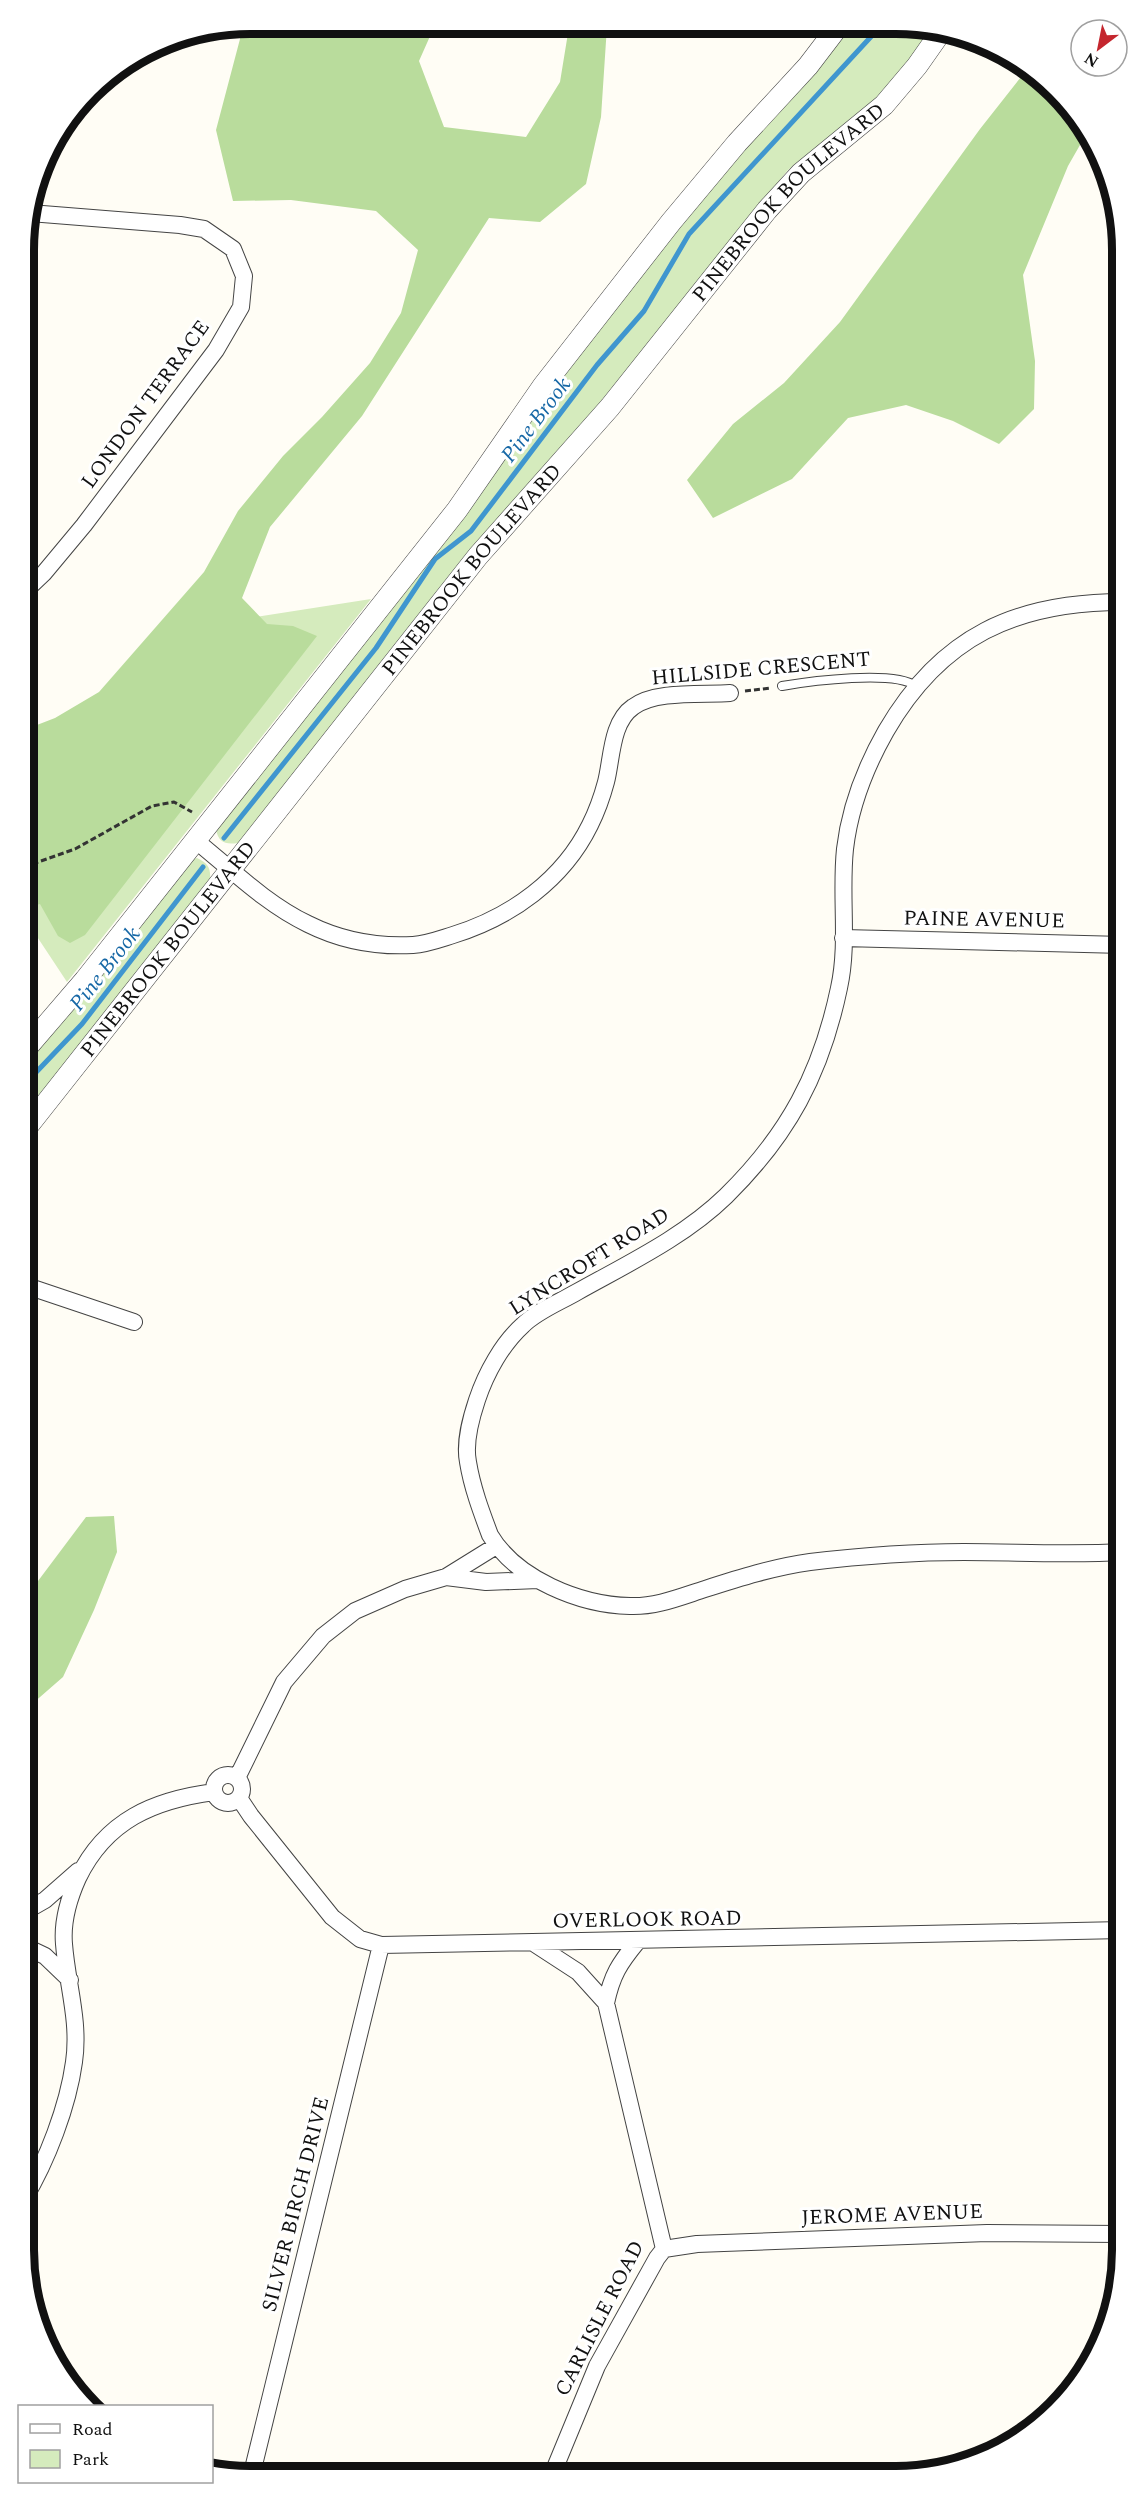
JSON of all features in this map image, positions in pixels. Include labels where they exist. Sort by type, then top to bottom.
[{"type":"street","points":[[34,1039],[85,980],[457,510],[543,386],[649,250],[711,172],[786,91],[832,34]]},
{"type":"street","name":"PINEBROOK BOULEVARD","points":[[34,1118],[478,556],[610,407],[783,191],[820,156],[884,105],[917,66],[936,38]]},
{"type":"street","name":"LONDON TERRACE","points":[[34,582],[84,525],[216,350],[241,307],[244,276],[233,249],[204,230],[180,225],[38,214]]},
{"type":"street","name":"LYNCROFT ROAD","points":[[1112,603],[1063,605],[1009,619],[990,627],[956,648],[936,664],[916,686],[892,720],[873,753],[857,793],[845,849],[842,884],[844,960],[838,992],[814,1073],[793,1115],[774,1143],[725,1197],[698,1220],[525,1322],[504,1345],[479,1393],[471,1418],[467,1459],[478,1501],[496,1546],[511,1561],[537,1580],[594,1601],[630,1606],[660,1603],[749,1575],[812,1562],[962,1552],[1112,1552]]},
{"type":"street","name":"HILLSIDE CRESCENT","points":[[195,840],[262,894],[307,924],[342,938],[381,945],[415,945],[459,933],[497,919],[526,900],[560,870],[577,848],[600,802],[618,729],[632,707],[651,698],[730,693]]},
{"type":"street","name":"PAINE AVENUE","points":[[843,938],[1112,945]]},
{"type":"street","points":[[34,1288],[134,1322]]},
{"type":"street","points":[[237,1778],[284,1682],[323,1636],[355,1611],[405,1589],[446,1577],[496,1546]]},
{"type":"street","points":[[446,1577],[486,1582],[537,1580]]},
{"type":"street","points":[[229,1774],[237,1778],[242,1786],[239,1798],[227,1803],[219,1799],[214,1792],[215,1783],[221,1776],[229,1774]]},
{"type":"street","points":[[34,1906],[45,1900],[84,1867],[113,1830],[134,1815],[159,1805],[214,1792]]},
{"type":"street","name":"OVERLOOK ROAD","points":[[239,1798],[332,1917],[360,1939],[381,1946],[1112,1930]]},
{"type":"street","points":[[34,2181],[62,2111],[74,2062],[76,2020],[64,1944],[64,1929],[69,1899],[84,1867]]},
{"type":"street","name":"CARLISLE ROAD","points":[[556,2466],[597,2366],[616,2328],[664,2249],[606,2003],[617,1966],[637,1942]]},
{"type":"street","name":"CARLISLE ROAD","points":[[535,1944],[578,1972],[606,2003]]},
{"type":"street","name":"SILVER BIRCH DRIVE","points":[[254,2466],[381,1946]]},
{"type":"street","points":[[34,1951],[45,1956],[70,1980]]},
{"type":"street","name":"JEROME AVENUE","points":[[664,2249],[697,2244],[987,2233],[1112,2234]]},
{"type":"lane","name":"HILLSIDE CRESCENT","points":[[782,686],[827,680],[859,679],[908,680],[916,686]]},
{"type":"path","name":"HILLSIDE CRESCENT","points":[[730,693],[782,686]]},
{"type":"path","points":[[34,863],[75,849],[152,806],[174,802],[194,813]]},
{"type":"green space","points":[[250,34],[431,34],[419,61],[444,127],[526,137],[560,82],[568,34],[606,34],[601,117],[586,184],[540,222],[489,218],[362,416],[270,527],[242,598],[267,624],[293,626],[317,636],[85,935],[70,943],[58,936],[40,904],[34,906],[34,726],[55,718],[99,692],[204,572],[238,511],[283,456],[322,417],[370,363],[401,313],[418,250],[376,211],[291,200],[233,201],[216,130],[240,35]]},
{"type":"green space","points":[[844,34],[926,36],[891,87],[788,170],[563,448],[470,549],[238,843],[223,842],[218,837],[216,829],[519,430],[736,156]]},
{"type":"green space","points":[[1022,75],[1059,108],[1083,140],[1068,166],[1023,275],[1035,361],[1034,409],[999,444],[953,421],[906,405],[848,418],[792,479],[713,518],[687,480],[733,424],[784,383],[840,322],[980,129]]},
{"type":"green space","points":[[371,599],[67,982],[34,932],[34,752],[223,622]]},
{"type":"green space","points":[[197,858],[204,862],[210,872],[210,880],[34,1102],[34,1048],[188,861]]},
{"type":"green space","points":[[114,1516],[117,1552],[94,1610],[63,1677],[34,1702],[34,1586],[86,1517]]},
{"type":"waterway","name":"Pine Brook","points":[[224,838],[376,648],[435,559],[471,531],[597,365],[644,311],[689,234],[873,34]]},
{"type":"waterway","name":"Pine Brook","points":[[34,1074],[82,1024],[203,867]]}]
